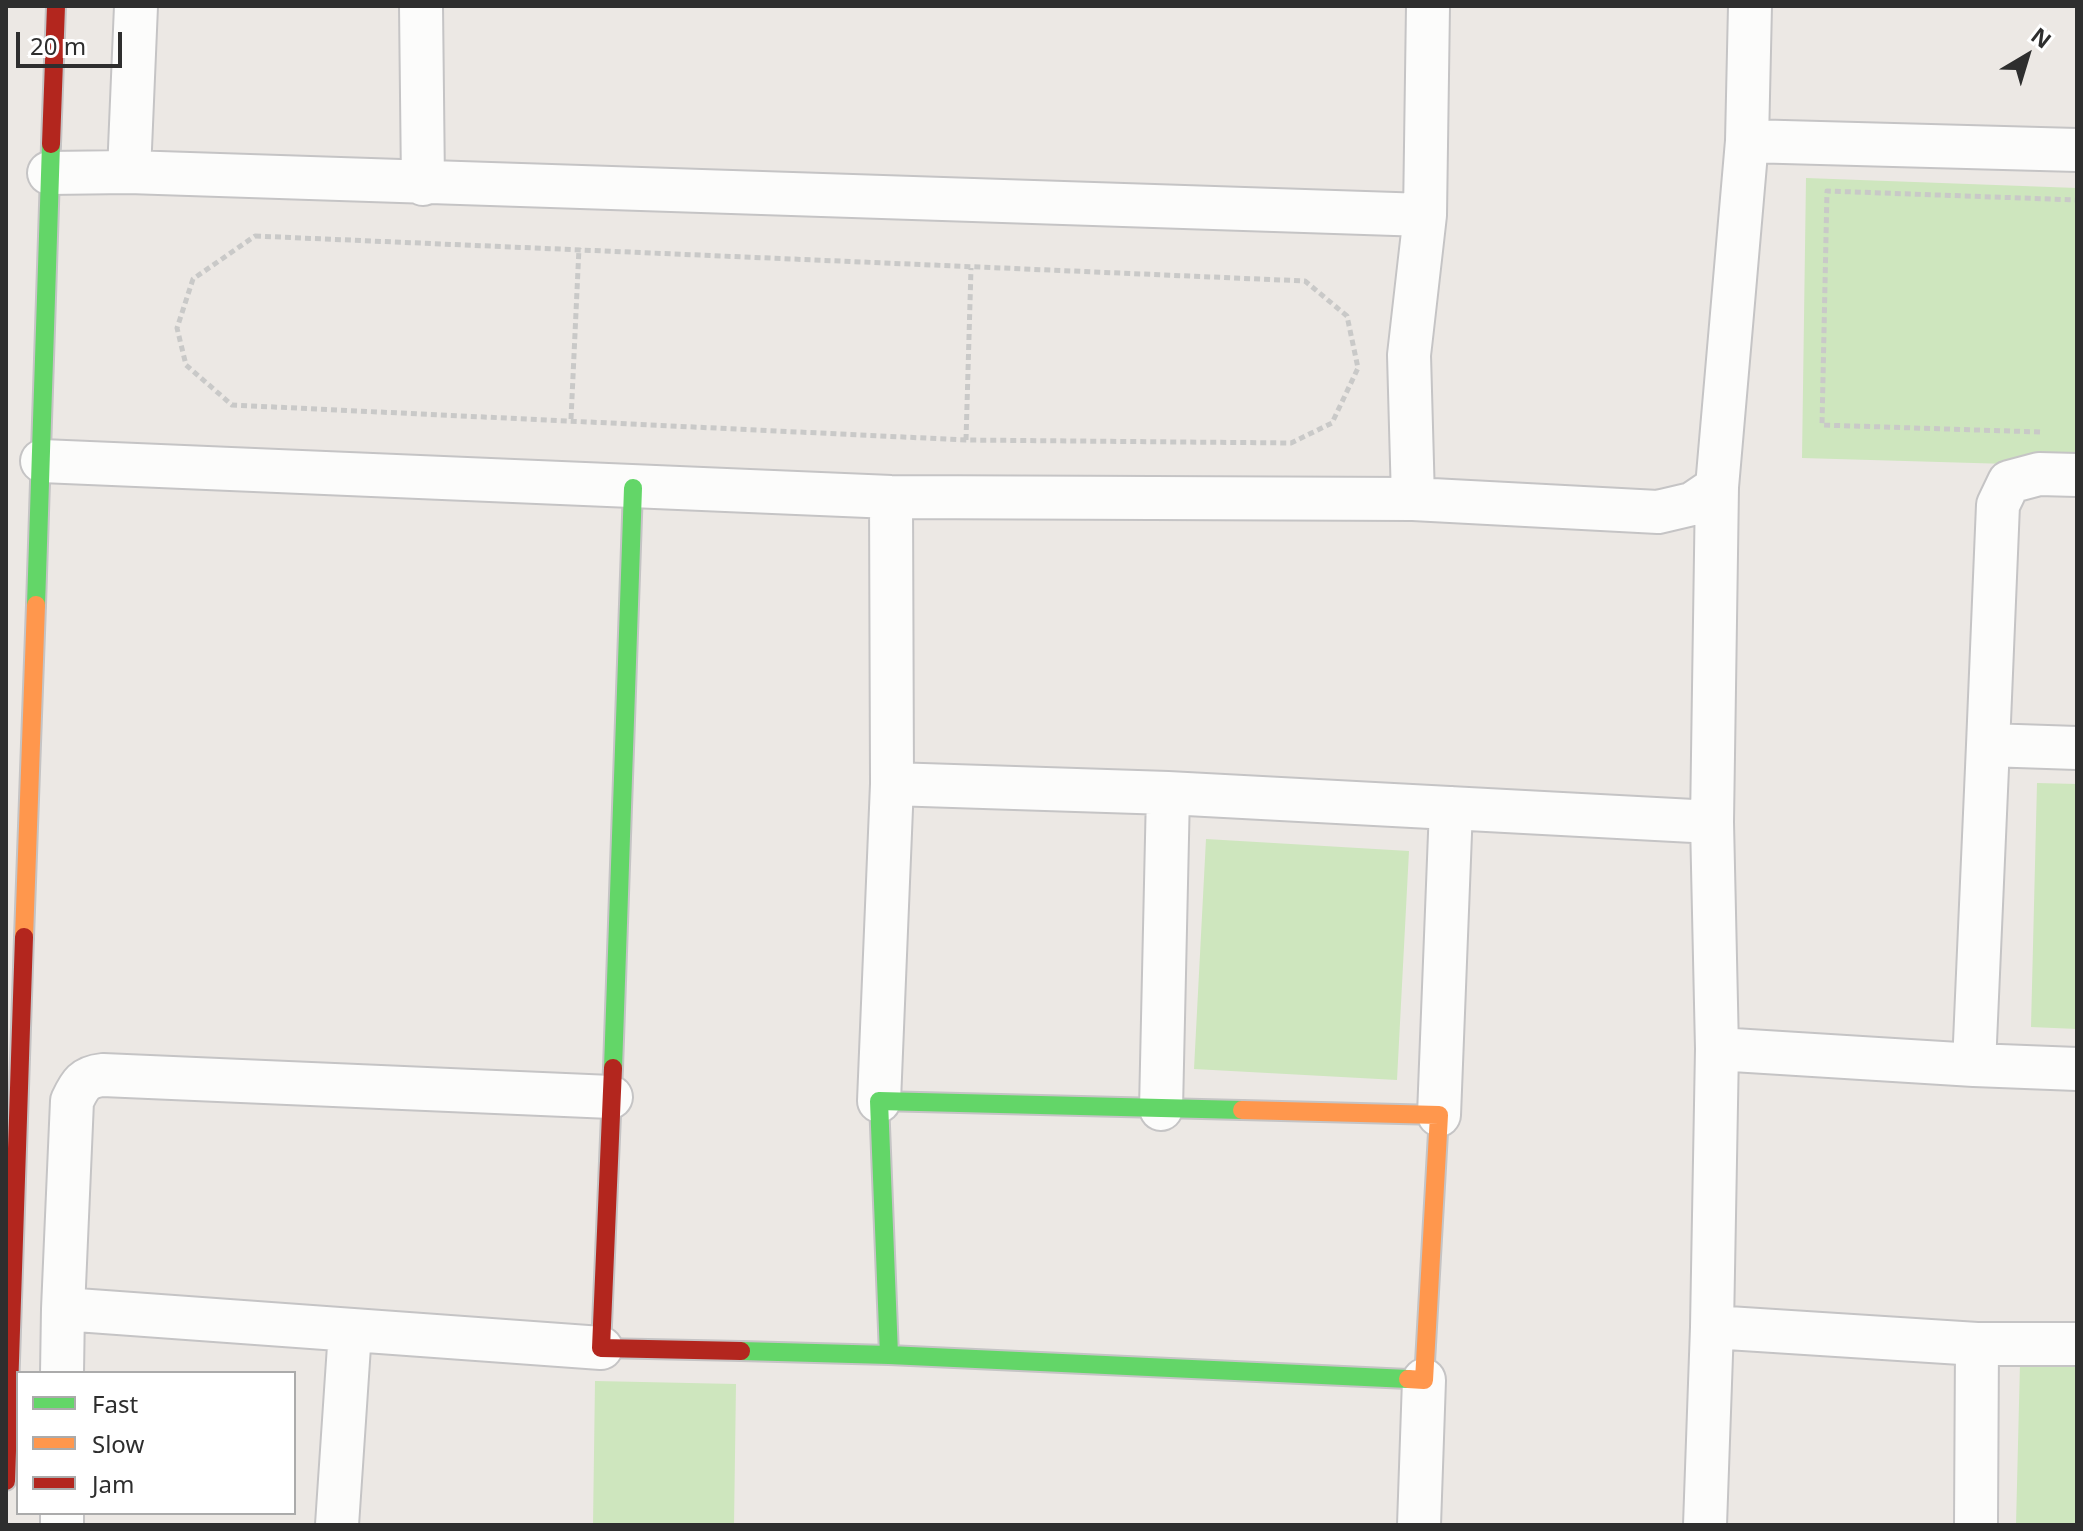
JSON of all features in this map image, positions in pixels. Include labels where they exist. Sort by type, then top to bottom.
[{"type":"street","points":[[6,1481],[56,6]]},
{"type":"street","points":[[129,172],[136,6]]},
{"type":"street","points":[[421,6],[423,184]]},
{"type":"street","points":[[1413,499],[1409,355],[1425,215],[1428,6]]},
{"type":"street","points":[[1705,1525],[1717,1049],[1712,822],[1717,487],[1747,141],[1750,6]]},
{"type":"street","points":[[1747,141],[2077,150]]},
{"type":"street","points":[[49,173],[129,172],[1425,215]]},
{"type":"street","points":[[42,461],[891,497],[1413,499],[1658,512],[1692,504],[1717,487]]},
{"type":"street","points":[[1974,1065],[1998,505],[2009,482],[2039,474],[2077,475]]},
{"type":"street","points":[[601,1348],[633,488]]},
{"type":"street","points":[[889,1355],[879,1101],[892,784],[891,497]]},
{"type":"street","points":[[1988,745],[2077,748]]},
{"type":"street","points":[[892,784],[1168,793],[1712,822]]},
{"type":"street","points":[[1161,1109],[1168,793]]},
{"type":"street","points":[[1419,1525],[1451,808]]},
{"type":"street","points":[[1717,1049],[2077,1069]]},
{"type":"street","points":[[62,1371],[72,1101],[79,1085],[88,1077],[103,1075],[611,1097]]},
{"type":"street","points":[[879,1101],[1439,1115]]},
{"type":"street","points":[[63,1309],[601,1348],[889,1355],[1424,1380]]},
{"type":"street","points":[[1712,1327],[1977,1344],[2077,1344]]},
{"type":"street","points":[[337,1525],[350,1331]]},
{"type":"street","points":[[1976,1525],[1977,1344]]},
{"type":"path","points":[[2045,432],[1822,425],[1827,191],[2077,200]]},
{"type":"path","points":[[255,236],[579,248],[1305,281],[1347,316],[1358,368],[1332,423],[1291,443],[966,440],[232,405],[186,365],[177,328],[193,279],[255,236]]},
{"type":"path","points":[[571,419],[579,248]]},
{"type":"path","points":[[966,440],[971,268]]},
{"type":"green space","points":[[1806,178],[2077,188],[2077,466],[1802,458]]},
{"type":"green space","points":[[2037,783],[2077,784],[2077,1029],[2031,1027]]},
{"type":"green space","points":[[1206,839],[1409,851],[1397,1080],[1194,1069]]},
{"type":"green space","points":[[2020,1363],[2077,1365],[2077,1525],[2016,1525]]},
{"type":"green space","points":[[595,1381],[736,1384],[734,1525],[593,1525]]},
{"type":"traffic: fast","points":[[36,605],[51,144]]},
{"type":"traffic: fast","points":[[613,1068],[633,488]]},
{"type":"traffic: fast","points":[[889,1355],[879,1101],[1242,1110]]},
{"type":"traffic: fast","points":[[741,1351],[1408,1379]]},
{"type":"traffic: slow","points":[[24,937],[36,605]]},
{"type":"traffic: slow","points":[[1242,1110],[1439,1115],[1424,1380],[1408,1379]]},
{"type":"traffic: jam","points":[[51,144],[56,6]]},
{"type":"traffic: jam","points":[[6,1481],[24,937]]},
{"type":"traffic: jam","points":[[613,1068],[601,1348],[741,1351]]}]
